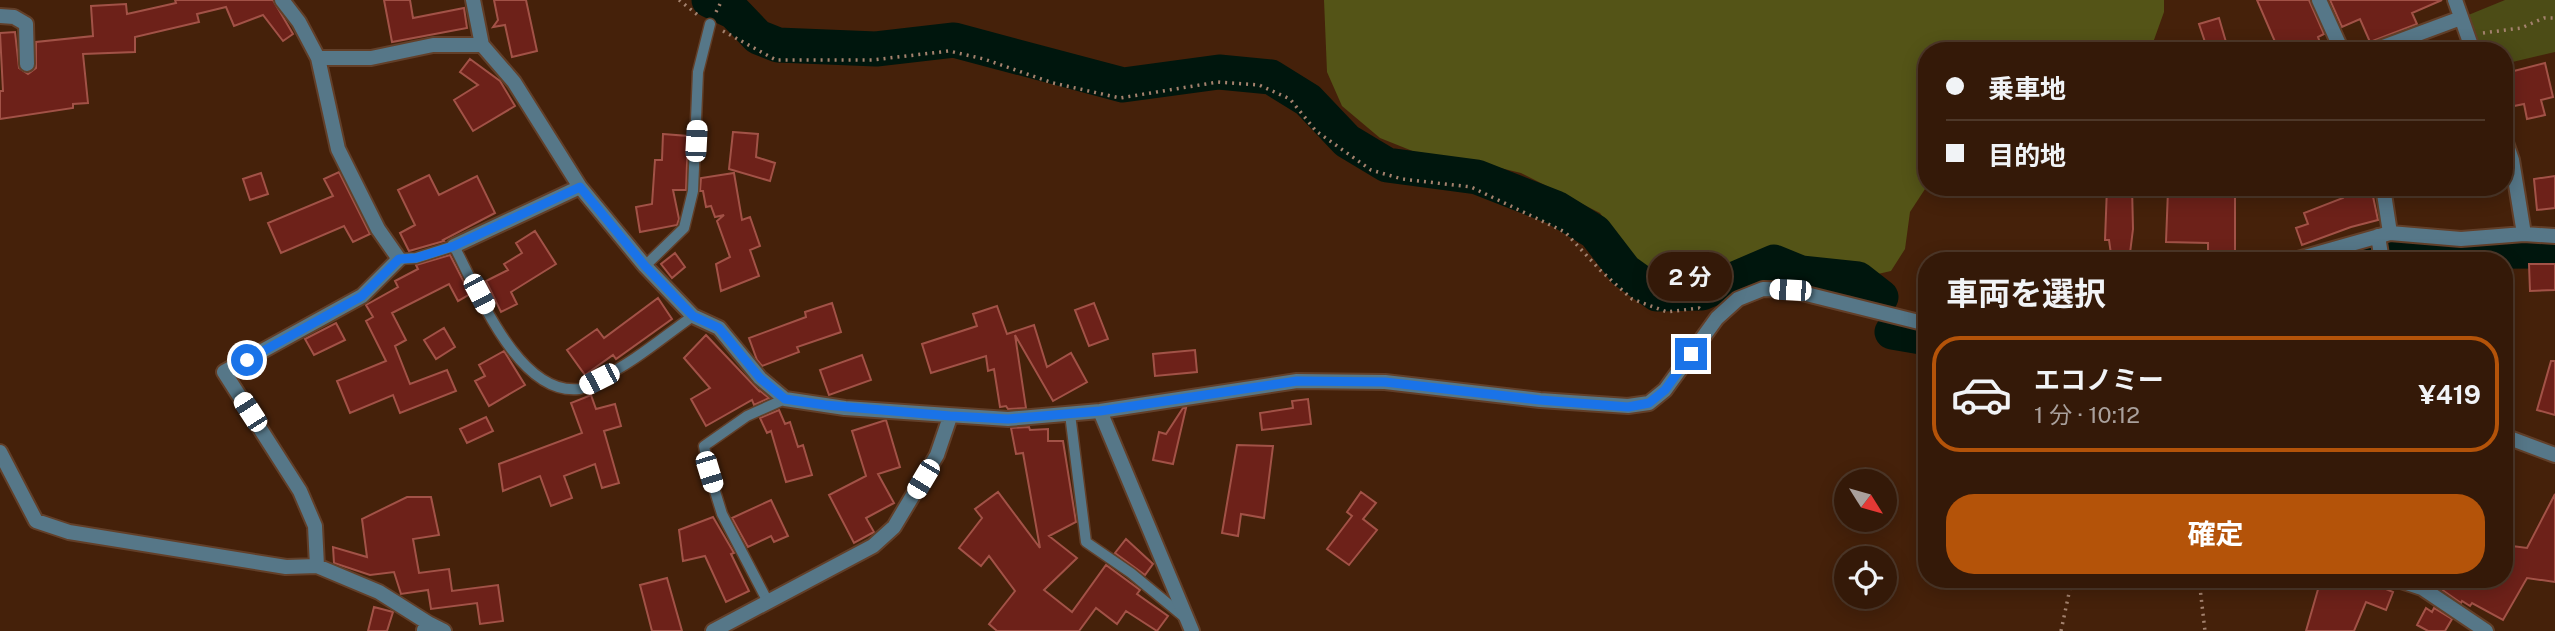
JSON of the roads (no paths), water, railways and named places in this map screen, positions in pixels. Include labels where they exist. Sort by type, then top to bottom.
[{"type":"street","points":[[282,0],[299,22],[318,58],[338,149],[378,229],[399,259],[362,296],[225,372],[300,491],[315,526],[317,566]]},
{"type":"street","points":[[473,0],[482,45],[514,82],[580,187],[645,266],[693,316],[719,328],[760,378],[785,399],[845,408],[1008,419],[1100,411],[1297,381],[1385,382],[1628,407],[1649,403],[1665,390],[1717,318],[1738,299],[1763,289],[1790,290],[1918,322]]},
{"type":"street","points":[[2319,0],[2338,42]]},
{"type":"street","points":[[2455,0],[2470,42]]},
{"type":"street","points":[[0,16],[14,17],[26,24],[27,64]]},
{"type":"street","points":[[2396,42],[2461,18]]},
{"type":"street","points":[[318,58],[371,58],[433,45],[482,45]]},
{"type":"street","points":[[2513,166],[2524,234]]},
{"type":"street","points":[[454,246],[580,187]]},
{"type":"street","points":[[2382,196],[2382,252]]},
{"type":"street","points":[[2322,252],[2382,235],[2461,239],[2524,234],[2555,236]]},
{"type":"street","points":[[1100,411],[1189,625]]},
{"type":"street","points":[[713,631],[873,546],[894,527],[937,455],[950,416]]},
{"type":"street","points":[[2513,439],[2555,455]]},
{"type":"street","points":[[0,452],[36,522],[69,532],[272,565],[317,566],[379,592],[426,627],[444,631]]},
{"type":"street","points":[[2422,588],[2486,631]]},
{"type":"lane","points":[[645,266],[684,228],[694,191],[698,72],[710,24]]},
{"type":"lane","points":[[399,259],[416,258],[454,246],[504,342],[530,371],[558,386],[580,389],[619,370],[693,316]]},
{"type":"lane","points":[[768,602],[722,514],[704,446],[747,416],[785,399]]},
{"type":"lane","points":[[1070,414],[1086,542],[1131,573],[1189,625]]},
{"type":"waterway","points":[[709,0],[734,12],[758,37],[778,45],[876,49],[954,40],[1123,85],[1219,72],[1271,77],[1308,100],[1347,141],[1387,165],[1477,177],[1556,208],[1595,232],[1625,271],[1657,294],[1702,293],[1774,262],[1801,273],[1858,279],[1881,297]]},
{"type":"waterway","points":[[2363,252],[2555,251]]},
{"type":"waterway","points":[[1892,332],[1918,336]]}]
